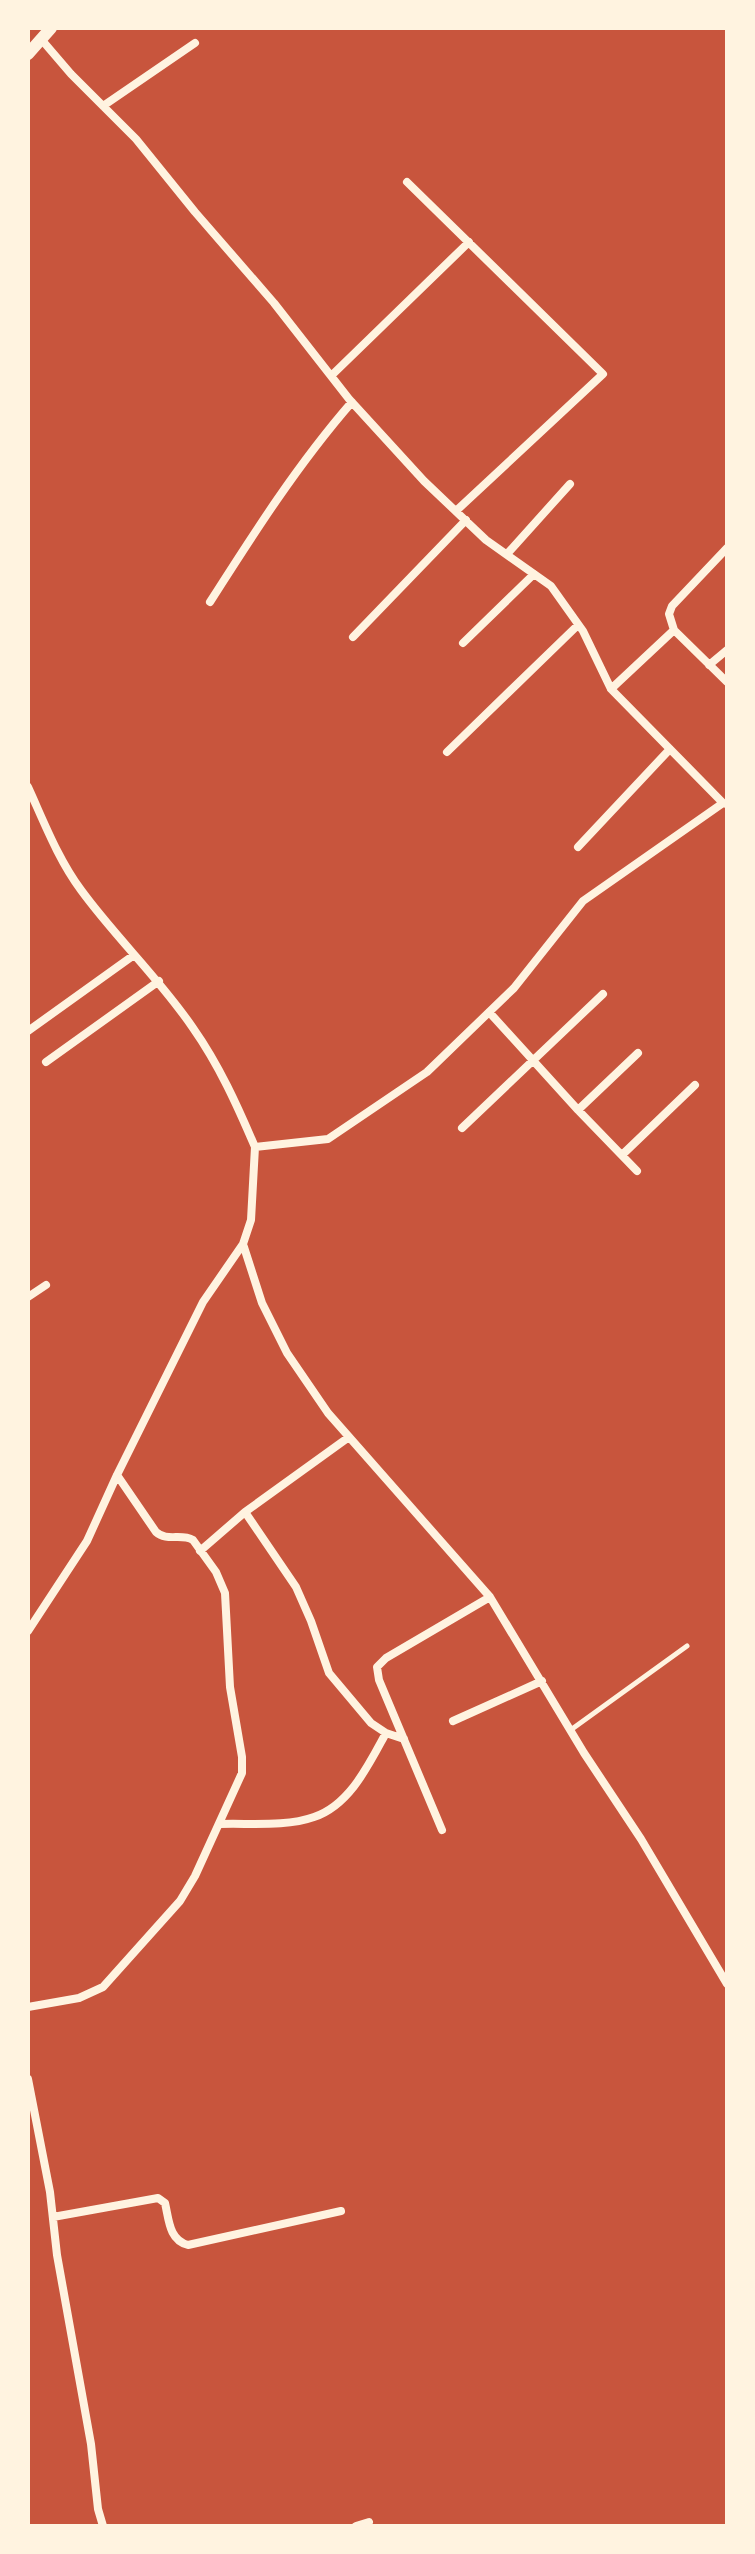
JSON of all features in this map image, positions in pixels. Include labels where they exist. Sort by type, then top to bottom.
[{"type":"street","points":[[28,54],[51,28]]},
{"type":"street","points":[[41,39],[136,139],[274,303],[352,402],[424,481],[507,554],[551,586],[578,625],[611,689],[725,804],[583,901],[514,988],[427,1072],[328,1139],[255,1147]]},
{"type":"street","points":[[103,106],[195,43]]},
{"type":"street","points":[[407,182],[603,374],[456,511]]},
{"type":"street","points":[[331,376],[469,242]]},
{"type":"street","points":[[210,602],[276,500],[320,439],[352,402]]},
{"type":"street","points":[[507,554],[570,484]]},
{"type":"street","points":[[353,637],[466,520]]},
{"type":"street","points":[[727,548],[672,606],[669,614],[674,630],[727,682]]},
{"type":"street","points":[[463,643],[534,574]]},
{"type":"street","points":[[447,752],[578,625]]},
{"type":"street","points":[[611,689],[674,630]]},
{"type":"street","points":[[709,665],[727,650]]},
{"type":"street","points":[[578,847],[670,749]]},
{"type":"street","points":[[28,787],[50,837],[80,888],[159,981],[194,1028],[224,1076],[255,1147],[251,1220],[243,1244],[203,1302],[87,1541],[28,1631]]},
{"type":"street","points":[[28,1031],[134,955]]},
{"type":"street","points":[[46,1062],[159,981]]},
{"type":"street","points":[[462,1128],[603,994]]},
{"type":"street","points":[[489,1012],[637,1171]]},
{"type":"street","points":[[578,1110],[638,1053]]},
{"type":"street","points":[[622,1155],[695,1085]]},
{"type":"street","points":[[243,1244],[262,1303],[287,1353],[328,1413],[490,1597],[727,1984]]},
{"type":"street","points":[[28,1297],[46,1285]]},
{"type":"street","points":[[200,1551],[245,1512],[349,1437]]},
{"type":"street","points":[[28,2007],[79,1998],[103,1987],[180,1901],[240,1781],[242,1766],[230,1687],[225,1593],[216,1572],[193,1540],[188,1537],[165,1537],[156,1532],[117,1475]]},
{"type":"street","points":[[245,1512],[296,1587],[329,1673],[371,1723],[386,1733],[404,1739]]},
{"type":"street","points":[[442,1830],[377,1673],[380,1663],[490,1597]]},
{"type":"street","points":[[453,1721],[542,1681]]},
{"type":"street","points":[[220,1824],[298,1821],[322,1814],[357,1783],[386,1733]]},
{"type":"street","points":[[28,2079],[103,2526]]},
{"type":"street","points":[[53,2217],[158,2198],[165,2203],[174,2237],[179,2243],[188,2245],[341,2211]]},
{"type":"street","points":[[356,2526],[369,2522]]},
{"type":"lane","points":[[572,1729],[687,1646]]}]
